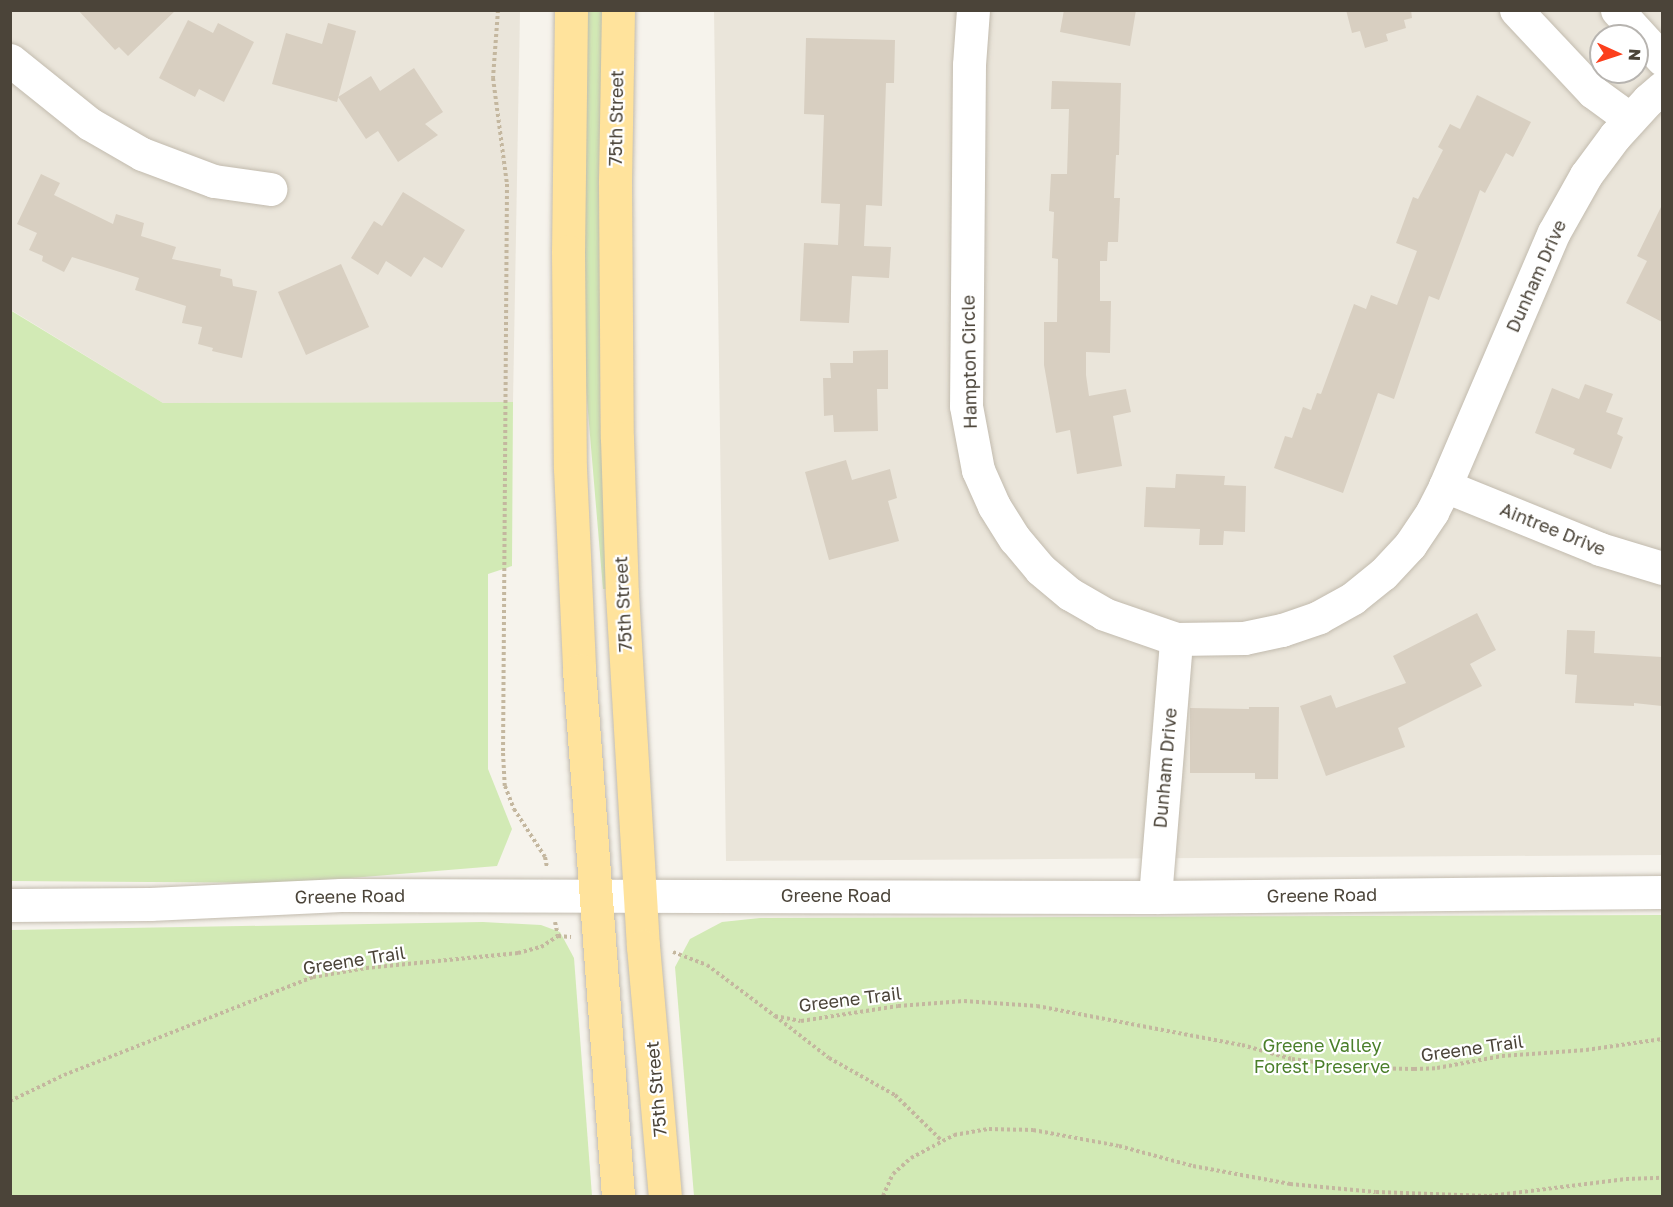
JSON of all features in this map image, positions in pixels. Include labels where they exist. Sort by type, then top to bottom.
[{"type":"main road","points":[[572,10],[568,251],[570,468],[579,670],[597,940],[618,1197]]},
{"type":"main road","name":"75th Street","points":[[618,10],[615,181],[617,438],[622,594],[643,946],[665,1197]]},
{"type":"street","name":"Hampton Circle","points":[[973,10],[969,65],[966,406],[978,470],[994,506],[1015,539],[1040,568],[1070,594],[1104,614],[1176,639],[1244,638],[1282,630],[1319,617],[1353,598],[1383,573],[1410,545],[1432,512],[1445,486]]},
{"type":"street","points":[[1516,10],[1593,92],[1630,119]]},
{"type":"street","points":[[1617,10],[1662,59]]},
{"type":"street","points":[[10,60],[90,123],[142,154],[214,181],[270,189]]},
{"type":"street","name":"Dunham Drive","points":[[1445,486],[1554,232],[1586,175],[1630,119],[1662,88]]},
{"type":"street","name":"Aintree Drive","points":[[1445,486],[1600,549],[1662,568]]},
{"type":"street","name":"Dunham Drive","points":[[1155,897],[1176,639]]},
{"type":"street","name":"Greene Road","points":[[10,905],[150,904],[341,895],[1155,897],[1662,892]]},
{"type":"path","points":[[498,10],[493,78],[507,184],[503,753],[506,786],[514,809],[545,857]]},
{"type":"path","points":[[556,926],[558,936],[597,940]]},
{"type":"path","name":"Greene Trail","points":[[10,1101],[64,1075],[313,977],[366,968],[518,953],[541,947],[558,936]]},
{"type":"path","name":"Greene Trail","points":[[643,946],[678,953],[707,965],[775,1016],[801,1021],[898,1006],[964,1001],[1037,1006],[1242,1045],[1292,1059],[1394,1069],[1437,1068],[1502,1056],[1586,1050],[1662,1039]]},
{"type":"path","points":[[775,1016],[829,1058],[895,1095],[942,1141]]},
{"type":"path","points":[[883,1197],[893,1174],[910,1158],[954,1135],[989,1129],[1033,1130],[1119,1146],[1193,1166],[1290,1184],[1376,1192],[1490,1196],[1626,1179],[1662,1178]]},
{"type":"shaded area","points":[[10,11],[520,11],[513,402],[163,403],[11,310]]},
{"type":"shaded area","points":[[714,11],[1662,11],[1662,855],[726,861]]},
{"type":"green space","points":[[587,11],[602,11],[600,399],[606,589],[603,589],[585,376],[584,210]]},
{"type":"green space","points":[[10,310],[163,403],[513,402],[512,566],[488,574],[488,769],[512,829],[497,866],[290,883],[11,881]]},
{"type":"green space","name":"Greene Valley Forest Preserve","points":[[1662,915],[1662,1196],[694,1196],[675,967],[690,939],[722,922],[760,918]]},
{"type":"green space","points":[[483,922],[541,925],[560,932],[574,958],[592,1196],[11,1196],[11,930]]},
{"type":"building","points":[[78,10],[176,10],[128,56],[119,47],[115,50]]},
{"type":"building","points":[[1064,10],[1136,10],[1130,46],[1060,32]]},
{"type":"building","points":[[1346,10],[1411,10],[1412,18],[1404,20],[1406,28],[1386,34],[1388,41],[1365,48],[1360,31],[1352,33]]},
{"type":"building","points":[[188,20],[213,33],[218,23],[254,42],[224,102],[199,89],[195,97],[159,78]]},
{"type":"building","points":[[328,23],[356,31],[337,102],[272,84],[286,33],[322,44]]},
{"type":"building","points":[[806,38],[895,40],[894,83],[886,83],[882,206],[866,205],[864,246],[891,247],[889,278],[852,276],[849,323],[800,321],[804,243],[838,245],[840,204],[821,203],[824,115],[804,114]]},
{"type":"building","points":[[414,68],[443,112],[425,124],[438,135],[398,162],[378,131],[366,139],[338,97],[371,76],[380,91]]},
{"type":"building","points":[[1052,81],[1121,83],[1119,155],[1116,155],[1114,198],[1120,198],[1118,242],[1108,242],[1107,261],[1100,261],[1100,301],[1111,301],[1110,353],[1086,352],[1086,375],[1089,396],[1126,389],[1131,412],[1113,416],[1122,466],[1077,474],[1070,430],[1056,433],[1044,365],[1044,322],[1057,322],[1058,259],[1052,258],[1054,212],[1049,211],[1051,174],[1067,174],[1069,109],[1051,109]]},
{"type":"building","points":[[1477,95],[1531,122],[1513,157],[1506,153],[1485,193],[1480,190],[1439,300],[1429,296],[1394,399],[1378,393],[1343,493],[1274,468],[1285,436],[1292,438],[1303,407],[1311,410],[1317,393],[1321,394],[1354,304],[1366,309],[1371,295],[1397,305],[1417,251],[1396,243],[1413,197],[1418,199],[1443,150],[1438,147],[1450,124],[1460,129]]},
{"type":"building","points":[[41,174],[60,183],[54,195],[113,224],[116,214],[144,223],[141,236],[176,247],[172,259],[221,269],[220,276],[232,279],[233,286],[257,291],[242,358],[212,351],[213,348],[198,344],[202,327],[182,323],[186,306],[135,290],[139,278],[72,257],[64,272],[42,261],[43,256],[29,250],[37,233],[17,224]]},
{"type":"building","points":[[403,192],[465,230],[442,268],[424,257],[411,277],[386,261],[378,275],[351,258],[374,221],[382,226]]},
{"type":"building","points":[[1662,205],[1662,322],[1626,303],[1647,261],[1637,256]]},
{"type":"building","points":[[341,264],[369,327],[306,355],[278,292]]},
{"type":"building","points":[[888,350],[888,389],[877,389],[878,431],[834,432],[833,415],[824,416],[823,378],[831,378],[830,363],[853,363],[853,351]]},
{"type":"building","points":[[1585,384],[1613,394],[1606,412],[1623,418],[1617,434],[1623,437],[1611,469],[1573,454],[1575,449],[1535,433],[1552,388],[1579,399]]},
{"type":"building","points":[[846,460],[852,480],[890,469],[897,498],[888,501],[899,541],[829,560],[805,472]]},
{"type":"building","points":[[1176,474],[1225,476],[1224,485],[1246,486],[1245,532],[1224,531],[1223,545],[1199,545],[1200,529],[1144,527],[1146,487],[1175,488]]},
{"type":"building","points":[[1477,613],[1496,650],[1470,664],[1482,686],[1398,728],[1405,747],[1326,776],[1300,706],[1331,695],[1336,708],[1406,683],[1393,656]]},
{"type":"building","points":[[1567,630],[1595,631],[1594,653],[1662,657],[1662,706],[1634,703],[1634,706],[1575,703],[1577,675],[1565,674]]},
{"type":"building","points":[[1249,707],[1279,707],[1278,779],[1255,779],[1255,773],[1190,773],[1190,708],[1249,709]]}]
